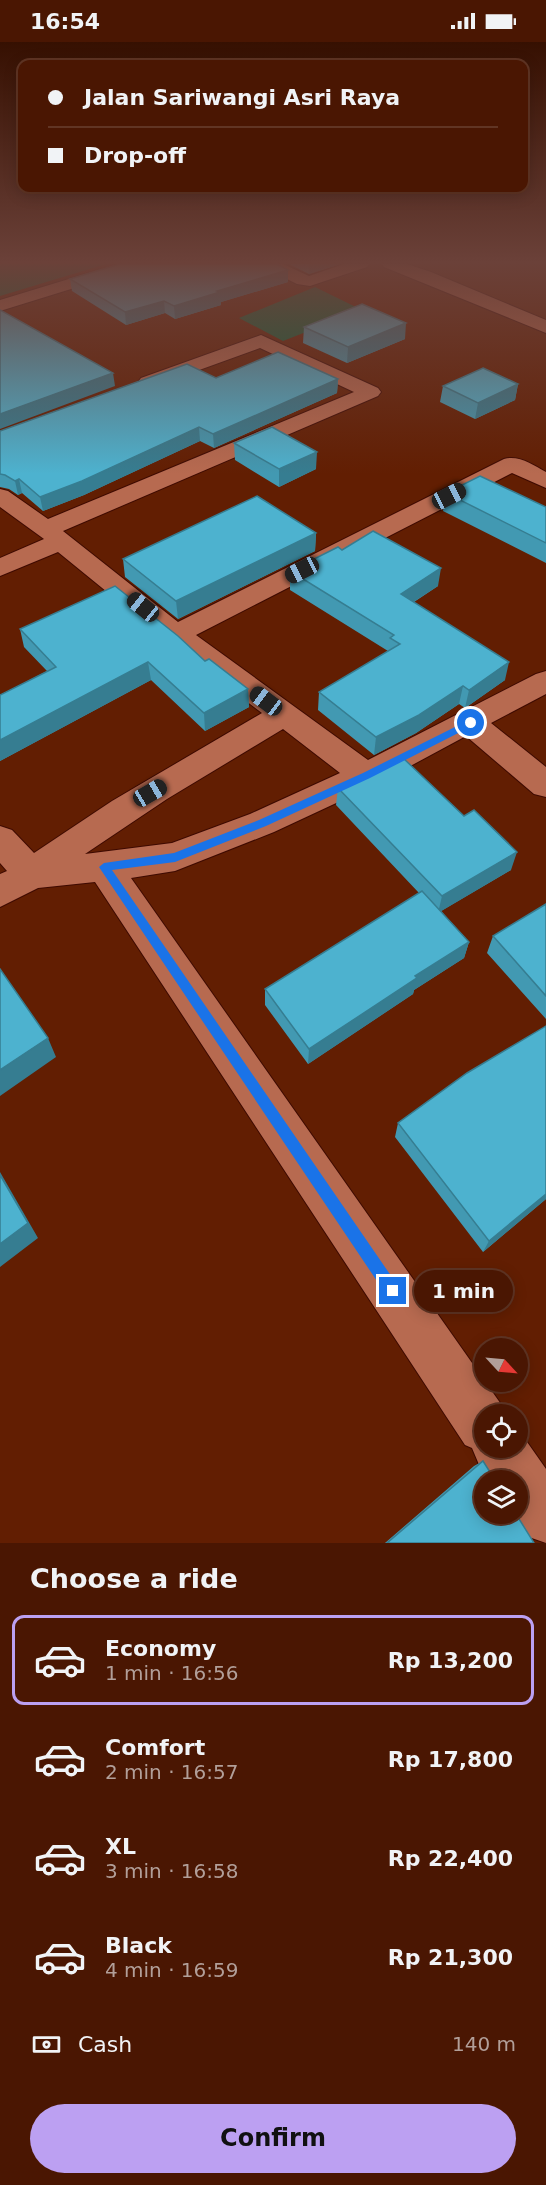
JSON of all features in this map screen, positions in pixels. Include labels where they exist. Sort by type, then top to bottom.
[{"type":"street","points":[[0,568],[53,535],[371,392],[261,341],[129,389]]},
{"type":"street","points":[[176,634],[512,464],[546,481]]},
{"type":"street","points":[[0,496],[53,535],[176,634],[366,775]]},
{"type":"street","points":[[32,874],[175,857],[262,823],[366,775],[471,723],[546,681]]},
{"type":"street","points":[[0,892],[32,874],[84,834],[131,804],[284,714]]},
{"type":"street","points":[[471,723],[546,785]]},
{"type":"street","points":[[0,840],[32,874]]},
{"type":"street","points":[[104,867],[474,1411]]},
{"type":"street","points":[[506,1458],[546,1516]]},
{"type":"green space","points":[[270,334],[301,334],[283,341]]},
{"type":"building","points":[[0,334],[43,334],[113,373],[0,414]]},
{"type":"building","points":[[320,334],[379,334],[348,347]]},
{"type":"building","points":[[278,352],[338,379],[213,434],[199,427],[82,481],[40,497],[19,479],[15,481],[0,474],[0,431],[187,364],[216,378]]},
{"type":"building","points":[[483,368],[518,384],[478,403],[443,386]]},
{"type":"building","points":[[272,427],[317,452],[279,469],[234,443]]},
{"type":"building","points":[[480,476],[546,507],[546,543],[446,493]]},
{"type":"building","points":[[257,496],[316,533],[176,601],[123,559]]},
{"type":"building","points":[[373,531],[441,568],[401,594],[509,662],[469,690],[463,686],[419,715],[376,737],[319,692],[400,644],[390,638],[394,635],[290,571],[338,547],[342,550]]},
{"type":"building","points":[[115,586],[178,636],[205,661],[209,659],[248,689],[204,713],[148,662],[0,740],[0,695],[56,667],[20,629]]},
{"type":"building","points":[[402,757],[464,816],[474,810],[517,852],[442,896],[338,788]]},
{"type":"building","points":[[422,891],[469,942],[309,1049],[265,989]]},
{"type":"building","points":[[546,904],[546,996],[493,936]]},
{"type":"building","points":[[0,969],[48,1038],[0,1070]]},
{"type":"building","points":[[546,1026],[546,1194],[489,1241],[398,1123],[467,1073]]},
{"type":"building","points":[[0,1175],[28,1223],[0,1244]]},
{"type":"building","points":[[483,1461],[489,1470],[474,1470],[474,1524],[522,1524],[534,1543],[387,1543]]},
{"type":"route","points":[[393,1291],[104,867],[175,857],[262,823],[471,723]]}]
